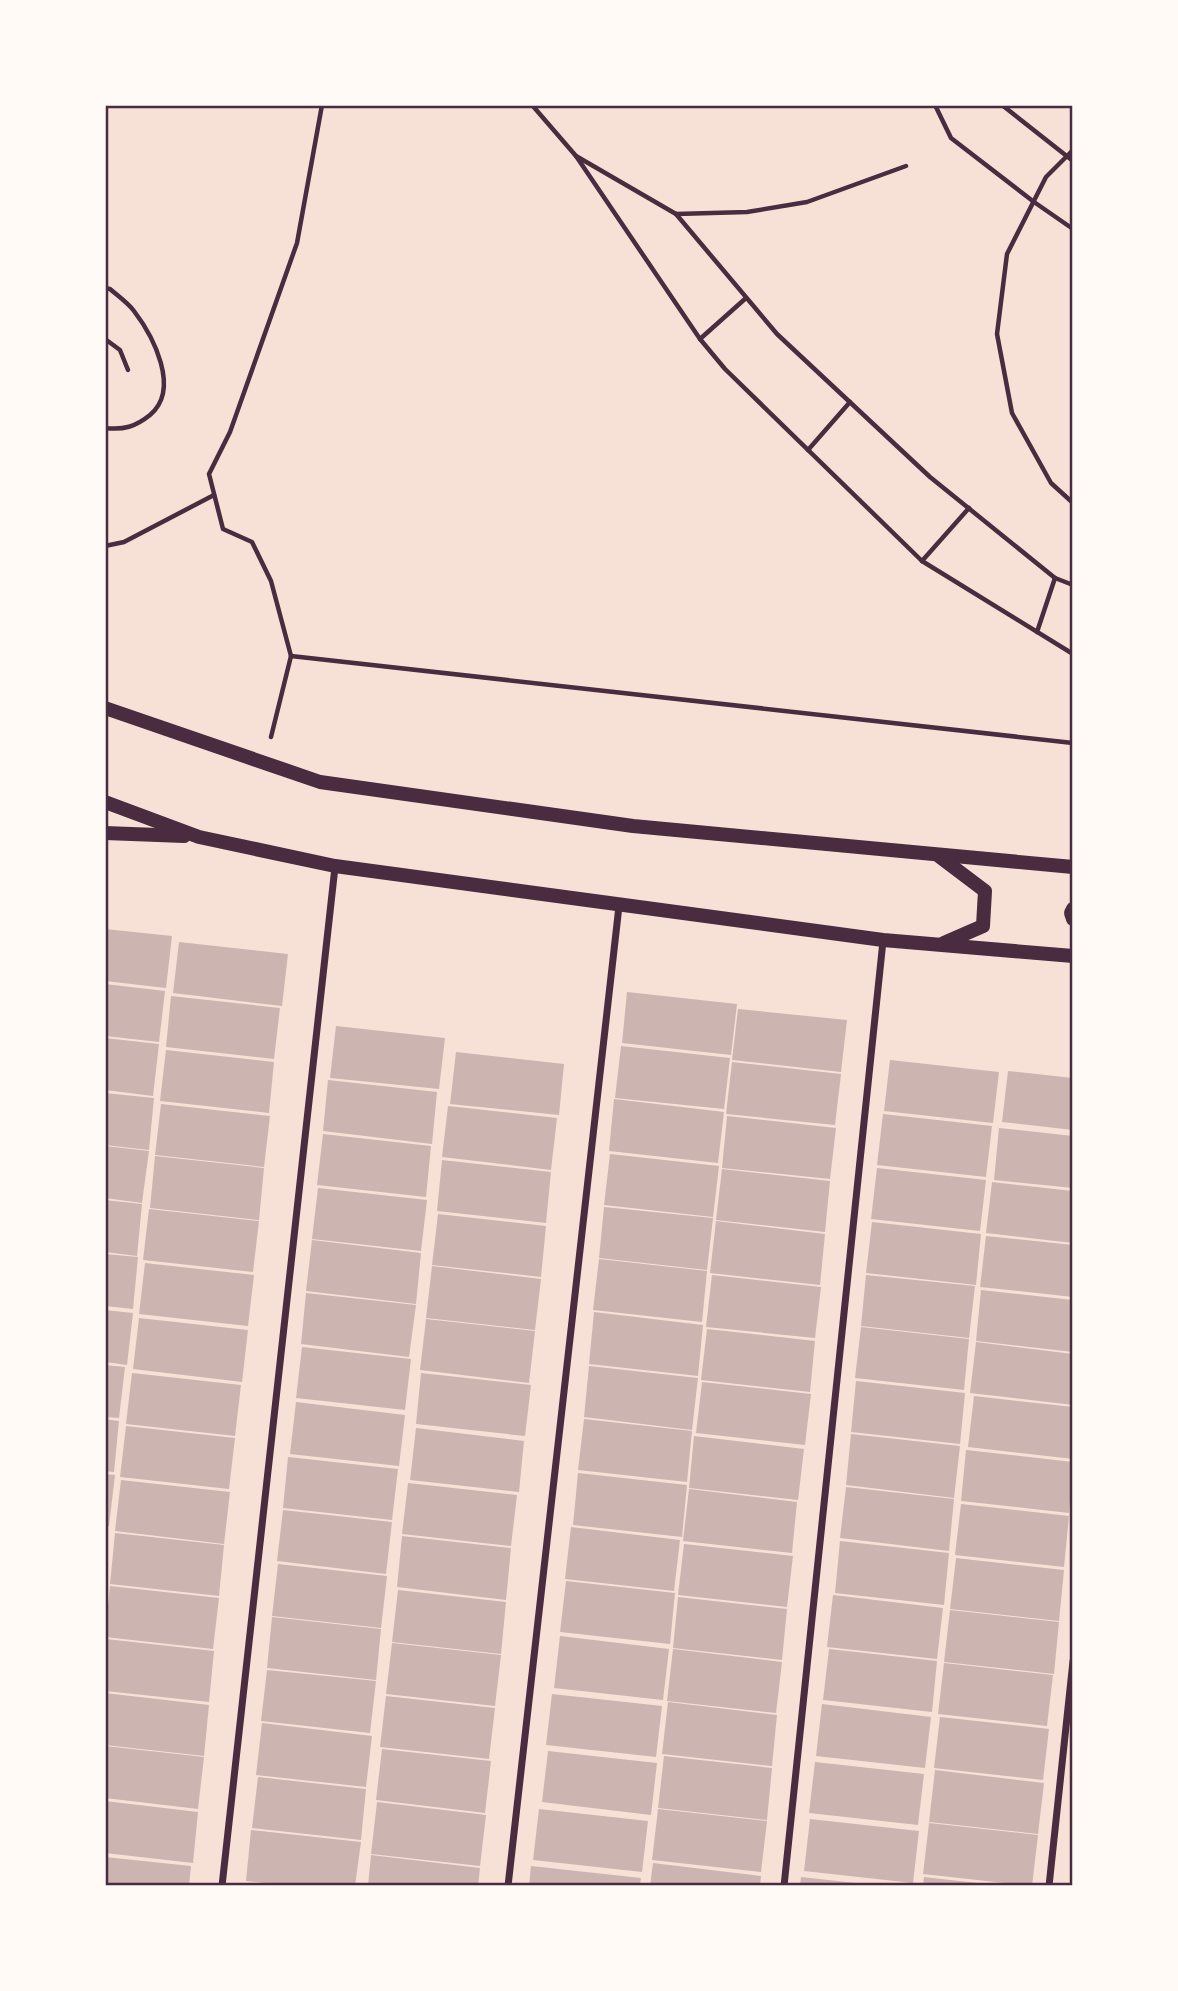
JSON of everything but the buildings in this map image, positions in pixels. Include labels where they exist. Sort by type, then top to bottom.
[{"type":"main road","points":[[105,708],[320,782],[634,826],[1073,867]]},
{"type":"main road","points":[[105,802],[199,837],[335,866],[883,940],[1073,956]]},
{"type":"main road","points":[[105,833],[199,837]]},
{"type":"main road","points":[[939,856],[985,891],[983,926],[939,944]]},
{"type":"main road","points":[[1073,909],[1073,919]]},
{"type":"street","points":[[222,1886],[335,866]]},
{"type":"street","points":[[508,1886],[619,906]]},
{"type":"street","points":[[783,1886],[883,940]]},
{"type":"street","points":[[1049,1886],[1073,1661]]},
{"type":"path","points":[[265,763],[291,656],[271,581],[252,542],[223,529],[209,474],[230,432],[296,243],[322,105]]},
{"type":"path","points":[[532,105],[576,156],[700,340],[725,369],[922,561],[1073,654]]},
{"type":"path","points":[[934,105],[951,138],[1073,229]]},
{"type":"path","points":[[1002,105],[1073,162]]},
{"type":"path","points":[[1073,150],[1046,177],[1007,254],[997,334],[1013,413],[1051,483],[1073,503]]},
{"type":"path","points":[[576,156],[676,214],[777,334],[930,477],[1055,578],[1073,585]]},
{"type":"path","points":[[676,214],[747,212],[807,202],[906,166]]},
{"type":"path","points":[[105,288],[110,289],[134,310],[157,351],[164,377],[161,398],[155,411],[138,424],[124,430],[105,428]]},
{"type":"path","points":[[700,340],[746,298]]},
{"type":"path","points":[[105,339],[120,350],[128,370]]},
{"type":"path","points":[[808,450],[850,402]]},
{"type":"path","points":[[105,546],[124,542],[214,495]]},
{"type":"path","points":[[922,561],[969,508]]},
{"type":"path","points":[[1037,632],[1055,578]]},
{"type":"path","points":[[291,656],[1073,743]]}]
